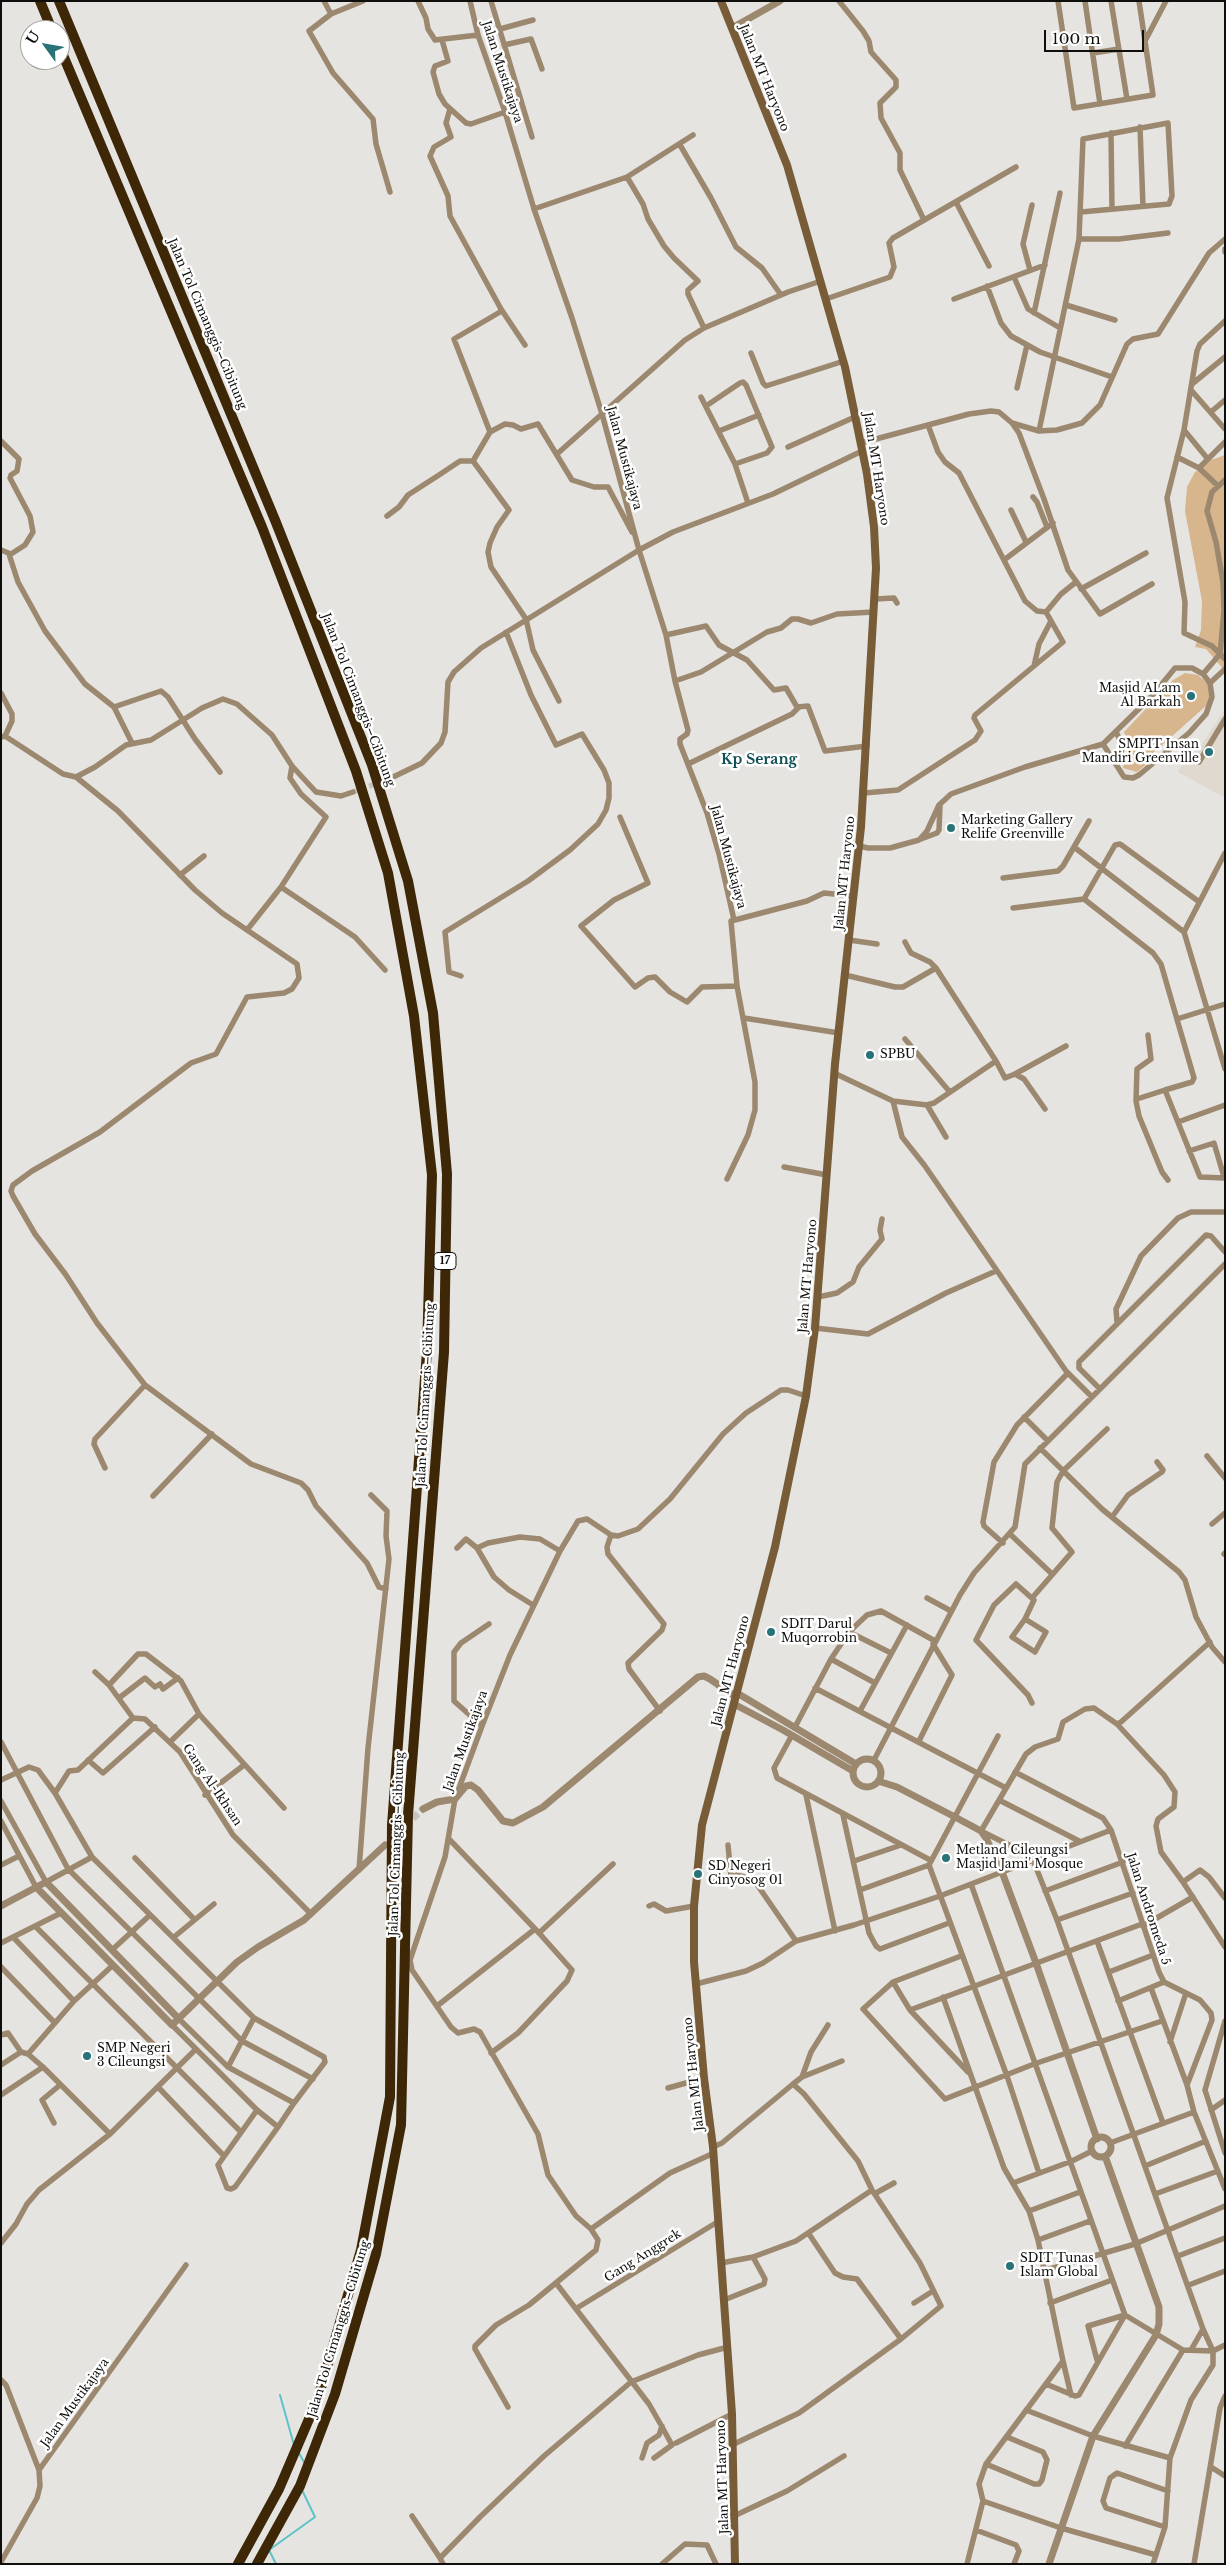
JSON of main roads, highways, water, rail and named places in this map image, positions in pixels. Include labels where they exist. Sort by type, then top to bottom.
[{"type":"highway","points":[[40,1],[48,20]]},
{"type":"highway","name":"Jalan Tol Cimanggis–Cibitung","points":[[59,1],[276,520],[372,765],[408,880],[433,1012],[447,1174],[444,1352],[408,1815],[401,2124],[376,2254],[335,2394],[300,2486],[257,2564]]},
{"type":"highway","name":"Jalan Tol Cimanggis–Cibitung","points":[[69,70],[262,527],[356,771],[388,873],[414,1016],[432,1175],[427,1351],[392,1825],[390,2097],[361,2250],[318,2398],[279,2488],[238,2564]]},
{"type":"main road","name":"Jalan MT Haryono","points":[[721,1],[787,165],[844,362],[857,416],[874,527],[875,599],[864,793],[850,940],[834,1073],[818,1297],[806,1396],[775,1547],[702,1825],[694,1906],[694,1962],[704,2078],[714,2150],[734,2444],[736,2515],[734,2563]]},
{"type":"waterway","points":[[280,2395],[294,2445]]},
{"type":"waterway","points":[[299,2453],[304,2462]]},
{"type":"waterway","points":[[276,2564],[269,2550],[315,2517],[302,2490]]},
{"type":"tunnel","points":[[353,792],[389,779]]},
{"type":"tunnel","points":[[390,1840],[423,1809]]},
{"type":"place","name":"Masjid ALam Al Barkah","points":[[1191,696]]},
{"type":"place","name":"SMPIT Insan Mandiri Greenville","points":[[1209,752]]},
{"type":"place","name":"Marketing Gallery Relife Greenville","points":[[951,828]]},
{"type":"place","name":"SPBU","points":[[870,1055]]},
{"type":"place","name":"SDIT Darul Muqorrobin","points":[[771,1632]]},
{"type":"place","name":"Metland Cileungsi Masjid Jami' Mosque","points":[[946,1858]]},
{"type":"place","name":"SD Negeri Cinyosog 01","points":[[698,1874]]},
{"type":"place","name":"SMP Negeri 3 Cileungsi","points":[[87,2056]]},
{"type":"place","name":"SDIT Tunas Islam Global","points":[[1010,2266]]},
{"type":"district","name":"Kp Serang","points":[[759,760]]}]
